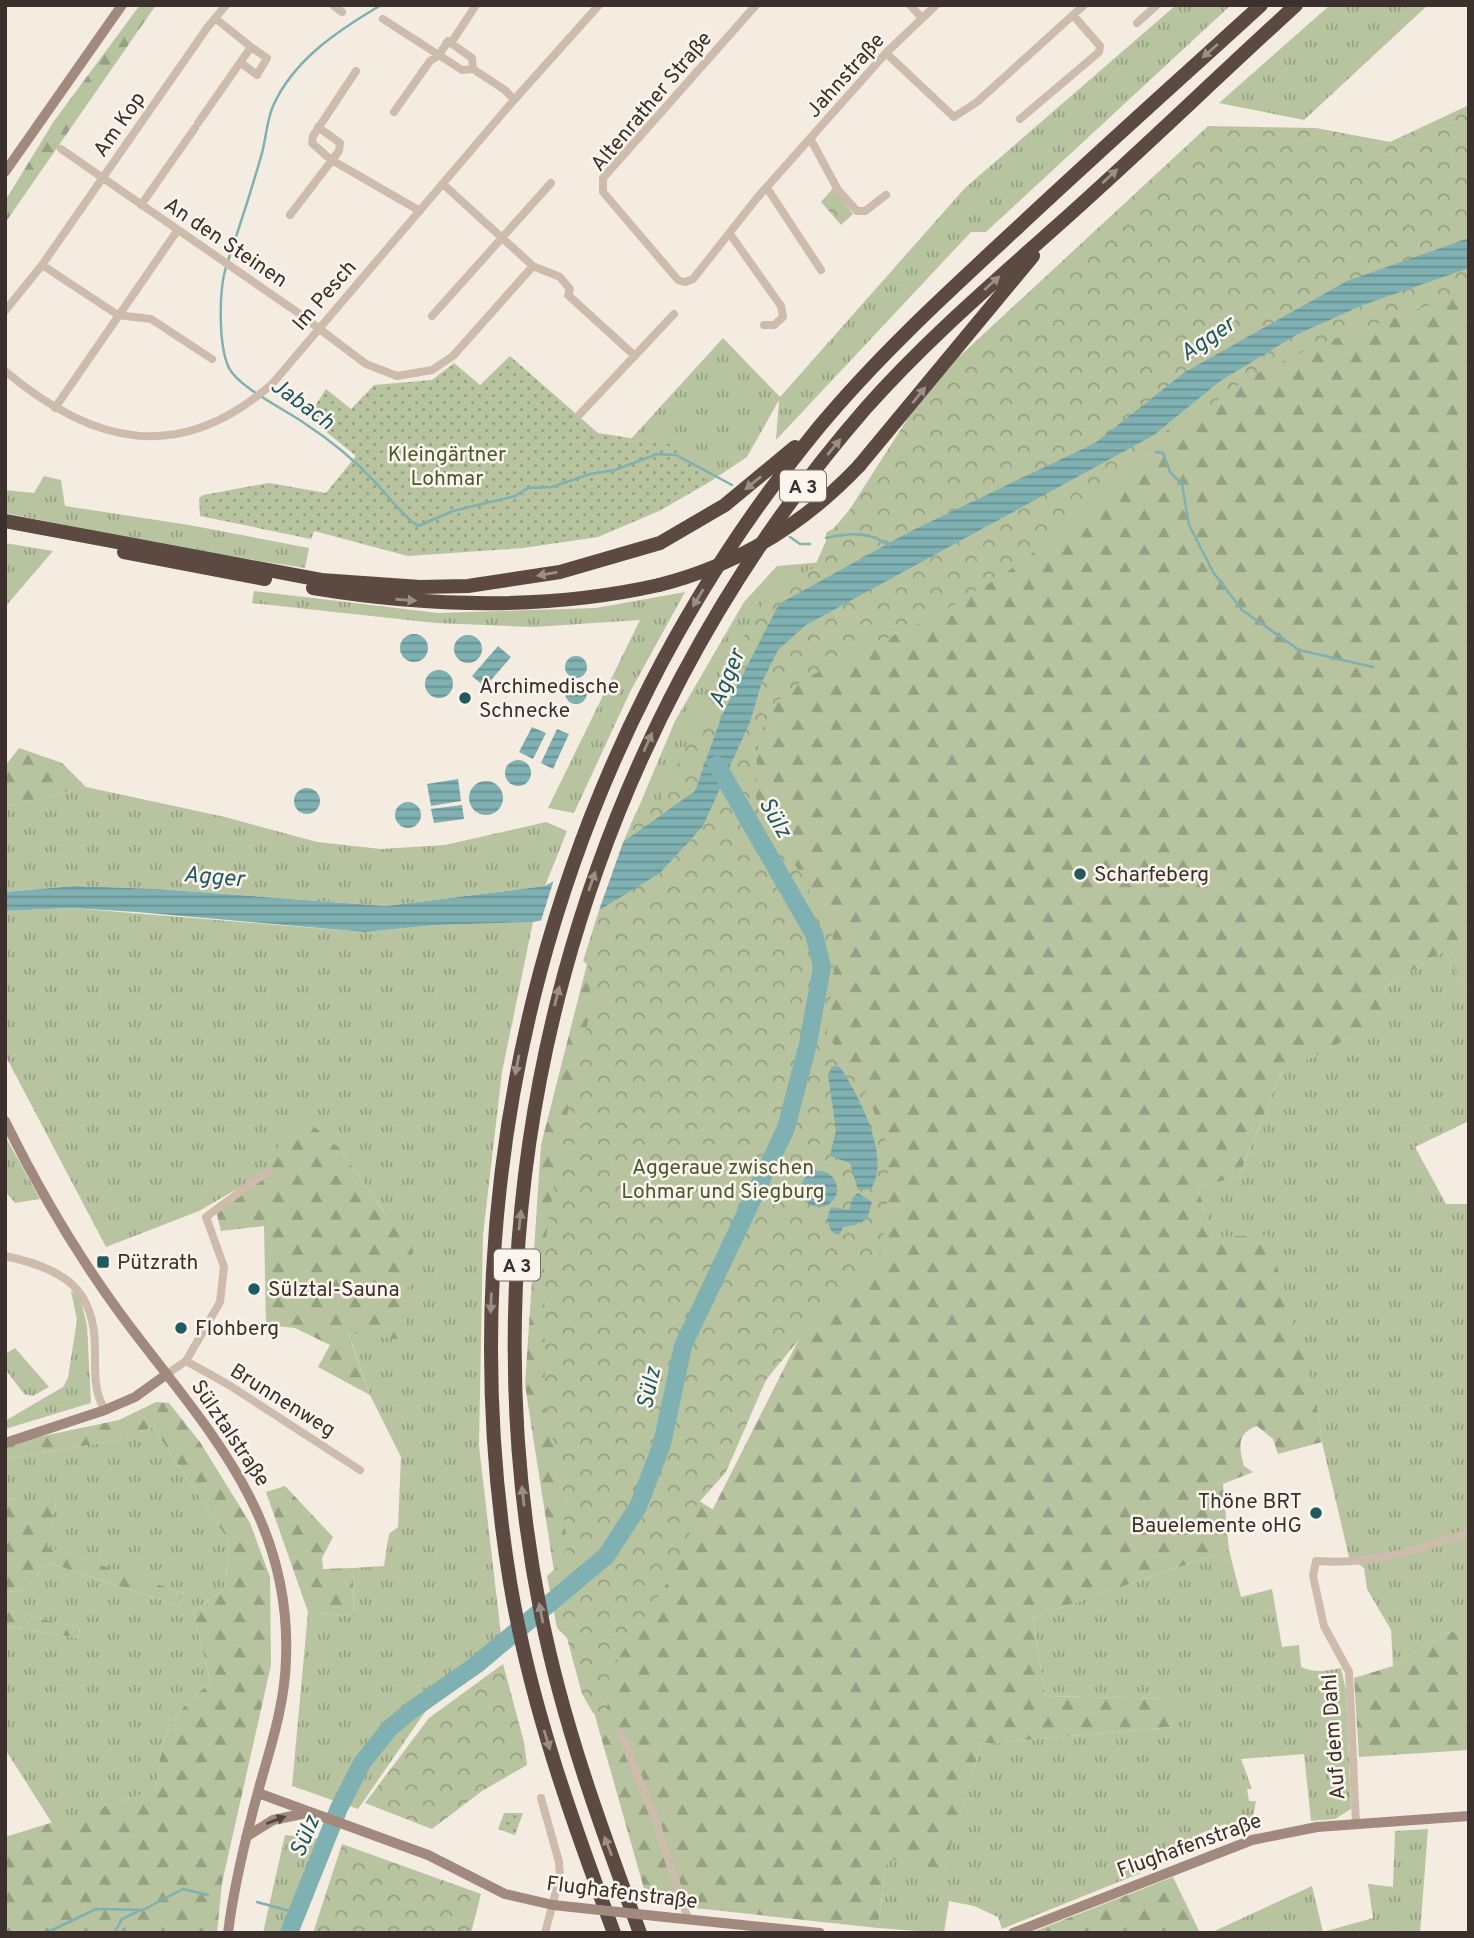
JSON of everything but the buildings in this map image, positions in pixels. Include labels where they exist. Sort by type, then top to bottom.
[{"type":"highway","name":"A 3","points":[[612,1930],[570,1814],[529,1674],[511,1584],[494,1450],[490,1329],[493,1248],[508,1113],[538,974],[574,858],[630,723],[697,600],[762,502],[823,423],[929,308],[1261,5]]},
{"type":"highway","name":"A 3","points":[[640,1933],[593,1805],[551,1662],[532,1564],[517,1431],[516,1270],[525,1164],[535,1097],[564,969],[596,867],[653,730],[690,659],[732,587],[814,471],[911,360],[1296,5]]},
{"type":"highway","points":[[5,520],[295,580],[406,600],[509,604],[584,599],[659,585],[715,568],[768,541],[817,507],[859,466],[1060,223]]},
{"type":"highway","points":[[321,585],[468,586],[560,572],[624,556],[660,543],[725,505],[823,423]]},
{"type":"highway","points":[[5,530],[295,580]]},
{"type":"main road","points":[[5,172],[122,5]]},
{"type":"main road","name":"Sülztalstraße","points":[[5,1121],[43,1194],[120,1314],[167,1374],[244,1482],[263,1522],[277,1564],[285,1622],[285,1678],[246,1837],[228,1933]]},
{"type":"main road","points":[[5,1443],[105,1410],[135,1397],[167,1374]]},
{"type":"main road","points":[[258,1793],[309,1812]]},
{"type":"main road","points":[[246,1837],[273,1820],[309,1812]]},
{"type":"main road","name":"Flughafenstraße","points":[[309,1812],[428,1855],[505,1894],[553,1905],[820,1933]]},
{"type":"main road","name":"Flughafenstraße","points":[[1013,1933],[1252,1840],[1300,1829],[1469,1816]]},
{"type":"street","name":"Am Kop","points":[[43,265],[226,5]]},
{"type":"street","points":[[333,5],[342,12]]},
{"type":"street","points":[[451,43],[476,5]]},
{"type":"street","name":"Im Pesch","points":[[5,371],[31,393],[55,408],[98,429],[137,436],[176,435],[214,424],[257,398],[599,5]]},
{"type":"street","name":"Altenrather Straße","points":[[685,282],[678,280],[603,192],[601,185],[603,178],[756,5]]},
{"type":"street","points":[[910,5],[921,17]]},
{"type":"street","name":"Jahnstraße","points":[[685,282],[692,279],[767,188],[886,53],[936,5]]},
{"type":"street","points":[[886,53],[954,117],[972,106],[1084,5]]},
{"type":"street","points":[[1137,23],[1157,5]]},
{"type":"street","points":[[1020,120],[1099,52],[1100,46],[1073,15]]},
{"type":"street","points":[[215,18],[267,58],[257,75],[241,63]]},
{"type":"street","points":[[383,19],[462,70],[473,69],[506,90],[514,100]]},
{"type":"street","points":[[394,112],[430,61],[439,55],[448,41],[472,58],[473,69]]},
{"type":"street","points":[[141,205],[251,47]]},
{"type":"street","points":[[356,71],[318,127],[312,143],[330,159],[420,211]]},
{"type":"street","points":[[290,215],[330,159],[339,151],[340,143],[318,127]]},
{"type":"street","name":"Jahnstraße","points":[[811,139],[838,190],[857,211],[865,211],[886,195]]},
{"type":"street","name":"An den Steinen","points":[[61,149],[366,364],[397,376],[432,370],[453,356],[533,266]]},
{"type":"street","points":[[432,316],[551,183]]},
{"type":"street","points":[[444,185],[533,266],[560,277],[570,289],[568,295],[635,356]]},
{"type":"street","points":[[767,188],[821,270]]},
{"type":"street","points":[[55,408],[177,231]]},
{"type":"street","points":[[730,233],[781,306],[783,317],[774,325],[764,325]]},
{"type":"street","points":[[5,311],[43,265],[118,315],[151,319],[212,359]]},
{"type":"street","points":[[580,414],[674,314]]},
{"type":"street","points":[[167,1374],[186,1361],[220,1302],[224,1267],[206,1217],[268,1171]]},
{"type":"street","points":[[5,1256],[34,1262],[80,1291],[96,1325],[96,1385],[105,1410]]},
{"type":"street","name":"Brunnenweg","points":[[186,1361],[345,1465],[360,1470]]},
{"type":"street","name":"Auf dem Dahl","points":[[1356,1824],[1349,1672],[1324,1626],[1312,1577],[1316,1561],[1352,1563],[1394,1556],[1469,1532]]},
{"type":"street","points":[[620,1732],[655,1819],[688,1919]]},
{"type":"street","points":[[541,1798],[559,1862],[553,1905],[545,1933]]},
{"type":"green space","points":[[140,5],[156,5],[5,223],[5,201],[54,121]]},
{"type":"green space","points":[[1176,5],[1231,5],[986,232],[971,232],[776,440],[779,400],[747,457],[708,483],[681,447],[631,439],[723,338],[780,397],[965,188]]},
{"type":"green space","points":[[1330,5],[1428,5],[1304,120],[1219,103]]},
{"type":"green space","name":"Aggeraue zwischen Lohmar und Siegburg","points":[[1469,105],[1469,291],[1320,344],[1249,377],[1207,408],[1172,426],[1153,444],[1144,458],[1079,518],[1003,575],[940,613],[806,678],[783,695],[763,726],[757,753],[756,798],[760,811],[805,880],[832,935],[836,949],[827,1034],[865,1091],[885,1138],[888,1162],[886,1223],[877,1264],[871,1273],[813,1322],[766,1380],[726,1472],[693,1509],[688,1543],[679,1564],[618,1659],[609,1679],[607,1714],[593,1713],[582,1694],[567,1638],[557,1628],[547,1576],[560,1564],[567,1546],[557,1452],[545,1413],[544,1252],[558,1156],[594,994],[590,992],[588,965],[583,961],[612,869],[636,812],[655,806],[662,798],[700,714],[773,585],[814,568],[826,541],[826,533],[834,528],[850,509],[924,393],[948,367],[1208,126],[1316,128],[1390,142]]},
{"type":"green space","points":[[833,188],[853,214],[841,225],[821,202]]},
{"type":"green space","points":[[1469,268],[1469,994],[1444,951],[1385,987],[1391,1017],[1281,1073],[1239,1176],[1198,1188],[1213,1237],[1268,1235],[1316,1399],[1322,1442],[1278,1454],[1273,1439],[1257,1426],[1250,1429],[1242,1437],[1240,1447],[1244,1466],[1253,1472],[1223,1484],[1229,1550],[1033,1617],[1045,1696],[1169,1699],[1172,1727],[981,1744],[944,1869],[887,1859],[878,1928],[648,1903],[554,1571],[525,1385],[541,1145],[601,909],[762,682],[1220,381]],"holes":[[[813,1311],[713,1509],[685,1492]]]},
{"type":"green space","name":"Kleingärtner Lohmar","points":[[510,356],[598,433],[681,446],[708,483],[659,511],[598,537],[523,548],[408,556],[314,531],[311,539],[200,516],[199,498],[203,495],[269,483],[326,493],[356,456],[308,417],[326,389],[351,409],[374,385],[432,380],[454,363],[480,385]]},
{"type":"green space","points":[[44,476],[61,480],[65,506],[189,525],[309,548],[305,568],[185,549],[5,513],[5,490],[34,493]]},
{"type":"green space","points":[[5,543],[53,551],[5,607]]},
{"type":"green space","points":[[857,559],[695,791],[624,842],[675,721],[744,602],[777,566]]},
{"type":"green space","points":[[254,591],[438,613],[596,608],[685,592],[630,692],[574,813],[548,808],[640,620],[534,627],[436,623],[252,603]]},
{"type":"green space","points":[[19,748],[62,763],[86,787],[5,807],[5,766]]},
{"type":"green space","points":[[86,787],[225,817],[317,842],[381,849],[445,845],[546,822],[567,831],[545,886],[386,906],[158,889],[74,886],[5,892],[5,807]]},
{"type":"green space","points":[[71,908],[364,932],[437,925],[533,922],[502,1072],[483,1235],[479,1446],[503,1652],[425,1712],[358,1809],[292,1786],[308,1612],[354,1616],[353,1568],[384,1566],[389,1534],[398,1527],[401,1457],[370,1395],[348,1332],[390,1221],[340,1149],[268,1171],[199,1211],[106,1247],[5,1055],[5,911]]},
{"type":"green space","points":[[1444,951],[1469,994],[1469,1121],[1415,1147],[1446,1204],[1469,1204],[1469,1626],[1444,1634],[1393,1666],[1391,1630],[1367,1589],[1364,1568],[1349,1557],[1322,1442],[1316,1399],[1213,1238],[1198,1188],[1239,1176],[1281,1073],[1390,1017],[1385,987]]},
{"type":"green space","points":[[303,1117],[340,1149],[390,1221],[414,1223],[405,1340],[348,1333],[370,1395],[318,1367],[330,1345],[295,1328],[266,1325],[264,1226],[221,1231],[216,1211],[268,1172],[284,1133]]},
{"type":"green space","points":[[5,1136],[40,1199],[15,1203],[5,1191]]},
{"type":"green space","points":[[71,1291],[80,1296],[87,1326],[91,1403],[5,1429],[5,1421],[63,1387],[68,1378],[77,1320]]},
{"type":"green space","points":[[15,1348],[49,1387],[33,1396],[24,1394],[5,1369],[5,1354]]},
{"type":"green space","points":[[156,1402],[169,1403],[200,1442],[250,1523],[270,1577],[271,1665],[222,1883],[217,1933],[5,1933],[5,1837],[156,1790],[161,1755],[169,1729],[185,1706],[211,1683],[193,1612],[225,1588],[229,1541],[153,1427],[118,1440],[5,1459],[5,1447],[19,1441],[119,1420]]},
{"type":"green space","points":[[153,1427],[229,1541],[225,1588],[193,1612],[211,1683],[185,1706],[169,1729],[161,1755],[156,1790],[52,1823],[5,1749],[5,1626],[78,1638],[80,1628],[5,1610],[5,1593],[23,1589],[50,1563],[176,1605],[184,1593],[46,1547],[56,1502],[5,1499],[5,1459],[118,1440]]},
{"type":"green space","points":[[285,1486],[333,1537],[322,1558],[323,1569],[353,1568],[354,1616],[308,1612],[266,1492]]},
{"type":"green space","points":[[5,1499],[56,1501],[47,1547],[184,1593],[176,1605],[50,1563],[23,1589],[5,1593]]},
{"type":"green space","points":[[1229,1550],[1241,1597],[1272,1589],[1282,1647],[1299,1645],[1301,1667],[1306,1669],[1321,1671],[1341,1668],[1346,1691],[1351,1809],[1335,1819],[1311,1821],[1304,1754],[1241,1759],[1252,1789],[1247,1789],[1249,1801],[1256,1801],[1250,1833],[1231,1838],[1225,1824],[1199,1834],[1203,1845],[1198,1850],[1002,1929],[998,1917],[974,1906],[949,1901],[944,1933],[878,1928],[887,1859],[944,1868],[981,1744],[1172,1727],[1168,1699],[1045,1696],[1033,1617]]},
{"type":"green space","points":[[5,1610],[80,1628],[78,1638],[5,1626]]},
{"type":"green space","points":[[1469,1626],[1469,1750],[1359,1757],[1354,1678],[1393,1666],[1444,1634]]},
{"type":"green space","points":[[503,1664],[524,1742],[527,1765],[482,1791],[432,1829],[365,1803],[429,1718]]},
{"type":"green space","points":[[504,1813],[523,1813],[515,1835],[498,1829]]},
{"type":"green space","points":[[1428,1829],[1420,1933],[1210,1933],[1312,1886],[1323,1932],[1373,1918],[1368,1884],[1393,1887],[1395,1831]]},
{"type":"green space","points":[[285,1835],[320,1839],[290,1933],[263,1933]]},
{"type":"green space","points":[[342,1844],[481,1894],[471,1933],[313,1933]]},
{"type":"green space","points":[[1173,1877],[1200,1933],[1030,1933]]},
{"type":"water","points":[[1469,238],[1469,268],[1363,305],[1298,334],[1220,381],[1154,435],[806,625],[778,650],[762,682],[750,722],[703,826],[660,873],[601,909],[533,922],[437,925],[364,932],[71,908],[5,911],[5,892],[74,886],[158,889],[386,906],[545,886],[623,842],[695,791],[722,715],[779,604],[909,532],[1095,443],[1185,372],[1347,281]]},
{"type":"water","points":[[414,634],[424,638],[428,648],[424,658],[414,662],[404,658],[400,648],[404,638]]},
{"type":"water","points":[[468,635],[478,639],[482,649],[478,659],[468,663],[458,659],[454,649],[458,639]]},
{"type":"water","points":[[498,646],[511,657],[485,687],[472,676]]},
{"type":"water","points":[[576,656],[584,659],[587,667],[584,675],[576,678],[568,675],[565,667],[568,659]]},
{"type":"water","points":[[439,670],[449,674],[453,684],[449,694],[439,698],[429,694],[425,684],[429,674]]},
{"type":"water","points":[[572,682],[580,682],[587,689],[587,697],[580,704],[572,704],[565,697],[565,689]]},
{"type":"water","points":[[532,727],[546,733],[533,759],[519,752]]},
{"type":"water","points":[[557,729],[569,734],[553,769],[541,763]]},
{"type":"water","points":[[518,760],[527,764],[531,773],[527,782],[518,786],[509,782],[505,773],[509,764]]},
{"type":"water","points":[[458,779],[461,801],[431,806],[427,784]]},
{"type":"water","points":[[486,781],[498,786],[503,798],[498,810],[486,815],[474,810],[469,798],[474,786]]},
{"type":"water","points":[[307,788],[317,791],[320,801],[317,811],[307,814],[297,811],[294,801],[297,791]]},
{"type":"water","points":[[408,802],[417,806],[421,815],[417,824],[408,828],[399,824],[395,815],[399,806]]},
{"type":"water","points":[[462,805],[464,819],[434,823],[431,809]]},
{"type":"water","points":[[832,1066],[840,1067],[870,1126],[878,1161],[871,1189],[858,1190],[850,1163],[830,1156],[836,1130],[828,1075]]},
{"type":"water","points":[[819,1171],[832,1176],[837,1189],[832,1202],[819,1207],[806,1202],[801,1189],[806,1176]]},
{"type":"water","points":[[858,1193],[872,1202],[867,1219],[843,1227],[840,1234],[835,1234],[828,1221],[830,1210],[832,1207],[849,1210],[853,1197]]},
{"type":"pier","points":[[625,837],[598,913],[540,924],[555,876]]},
{"type":"waterway","name":"Jabach","points":[[228,261],[258,166],[271,111],[282,89],[319,47],[381,5]]},
{"type":"waterway","name":"Jabach","points":[[226,267],[221,303],[221,332],[225,358],[234,376],[342,451],[418,526],[453,511],[515,496],[528,488],[552,487],[590,474],[615,470],[657,454],[676,455],[732,485]]},
{"type":"waterway","points":[[1156,452],[1163,453],[1170,472],[1182,484],[1189,525],[1213,572],[1242,610],[1299,650],[1373,667]]},
{"type":"waterway","name":"Jabach","points":[[826,538],[859,534],[875,538],[889,546]]},
{"type":"waterway","name":"Jabach","points":[[790,537],[800,544],[810,544]]},
{"type":"waterway","name":"Sülz","points":[[289,1933],[339,1808],[362,1763],[389,1729],[476,1665],[606,1556],[638,1507],[662,1444],[683,1346],[786,1128],[808,1044],[822,967],[814,934],[717,765]]},
{"type":"waterway","points":[[46,1933],[96,1909],[143,1910],[183,1889],[208,1895]]},
{"type":"waterway","points":[[257,1902],[297,1913]]},
{"type":"waterway","points":[[114,1933],[122,1919],[139,1911]]},
{"type":"place","name":"Archimedische Schnecke","points":[[465,698]]},
{"type":"place","name":"Scharfeberg","points":[[1080,874]]},
{"type":"place","name":"Pützrath","points":[[103,1262]]},
{"type":"place","name":"Sülztal-Sauna","points":[[254,1289]]},
{"type":"place","name":"Flohberg","points":[[181,1328]]},
{"type":"place","name":"Thöne BRT Bauelemente oHG","points":[[1316,1513]]},
{"type":"water label","name":"Agger","points":[[1207,338]]},
{"type":"water label","name":"Agger","points":[[726,678]]},
{"type":"water label","name":"Agger","points":[[214,876]]}]
